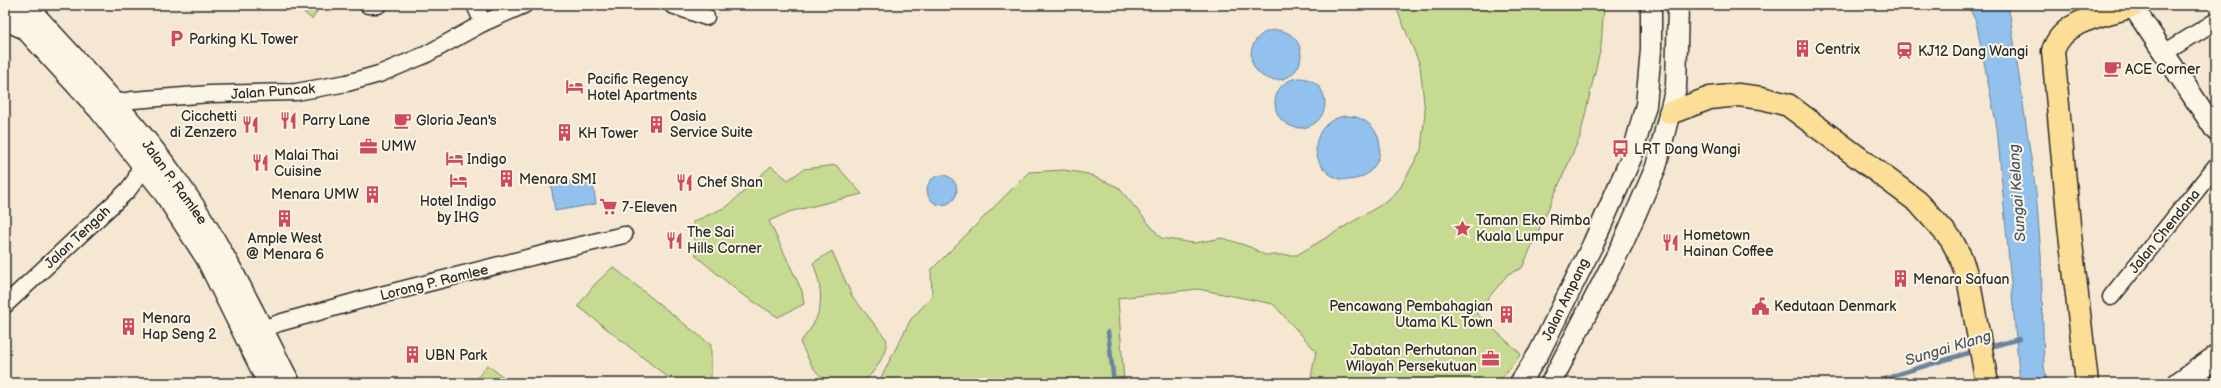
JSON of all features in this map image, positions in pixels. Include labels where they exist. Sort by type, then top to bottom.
[{"type":"highway","points":[[2087,383],[2069,225],[2053,51],[2056,41],[2075,25],[2132,6]]},
{"type":"highway","points":[[1670,113],[1710,98],[1738,95],[1762,98],[1788,105],[1808,118],[1918,202],[1951,238],[1969,283],[1987,383]]},
{"type":"main road","points":[[2179,383],[2216,357]]},
{"type":"street","name":"Jalan P. Ramlee","points":[[26,5],[106,106],[142,162],[180,216],[254,333],[290,383]]},
{"type":"street","points":[[368,5],[378,5]]},
{"type":"street","points":[[475,5],[483,23]]},
{"type":"street","name":"Jalan Puncak","points":[[106,106],[210,94],[296,92],[347,83],[379,74],[425,55],[483,23],[524,5]]},
{"type":"street","points":[[672,5],[706,17]]},
{"type":"street","name":"Jalan Ampang","points":[[1520,383],[1539,353],[1592,246],[1632,156],[1646,105],[1652,50],[1651,5]]},
{"type":"street","name":"Jalan Ampang","points":[[1551,383],[1623,243],[1656,167],[1676,87],[1678,5]]},
{"type":"street","points":[[2132,6],[2216,131]]},
{"type":"street","name":"Jalan P. Ramlee","points":[[5,7],[13,23],[67,73],[106,106],[163,162],[193,203],[207,225],[254,333],[268,383]]},
{"type":"street","points":[[2164,53],[2216,21]]},
{"type":"street","name":"Jalan Tengah","points":[[5,305],[128,190],[136,179],[142,162]]},
{"type":"street","name":"Jalan Chendana","points":[[2111,296],[2216,166]]},
{"type":"street","name":"Lorong P. Ramlee","points":[[254,333],[422,284],[624,235]]},
{"type":"green space","points":[[294,5],[321,5],[312,19]]},
{"type":"green space","points":[[1395,5],[1604,5],[1601,46],[1580,137],[1522,268],[1508,274],[1476,313],[1521,354],[1498,383],[1310,383],[1316,351],[1273,304],[1198,289],[1118,298],[1124,383],[878,383],[911,319],[932,297],[931,270],[1029,172],[1064,170],[1088,174],[1118,187],[1161,238],[1194,243],[1223,238],[1250,247],[1265,255],[1297,255],[1389,200],[1400,188],[1421,150],[1425,112],[1420,65]]},
{"type":"green space","points":[[836,165],[862,194],[789,212],[769,221],[802,291],[804,304],[778,317],[740,293],[696,256],[693,222],[728,206],[771,166],[788,180],[804,169]]},
{"type":"green space","points":[[832,251],[852,296],[887,340],[879,364],[862,383],[837,382],[822,377],[816,372],[800,342],[814,323],[820,305],[819,285],[813,263]]},
{"type":"green space","points":[[613,267],[711,345],[711,383],[675,383],[578,306],[595,284]]},
{"type":"green space","points":[[487,365],[512,383],[474,383]]},
{"type":"water","name":"Sungai Kelang","points":[[1968,5],[2006,5],[2010,15],[2036,192],[2041,254],[2044,367],[2047,383],[2020,383],[1997,128],[1976,22]]},
{"type":"water","points":[[1276,30],[1290,34],[1297,41],[1301,55],[1297,69],[1290,76],[1276,80],[1262,76],[1255,69],[1251,55],[1255,41],[1262,34]]},
{"type":"water","points":[[1300,78],[1314,82],[1321,89],[1325,103],[1321,117],[1314,124],[1300,128],[1286,124],[1279,117],[1275,103],[1279,89],[1286,82]]},
{"type":"water","points":[[1348,116],[1366,121],[1371,125],[1375,130],[1380,148],[1375,166],[1371,171],[1366,175],[1348,180],[1330,175],[1325,171],[1321,166],[1316,148],[1321,130],[1325,125],[1330,121]]},
{"type":"water","points":[[942,175],[953,179],[957,190],[953,201],[942,205],[931,201],[927,190],[931,179]]},
{"type":"water","points":[[592,178],[596,204],[555,211],[551,185]]},
{"type":"waterway","points":[[1108,332],[1114,383]]},
{"type":"waterway","name":"Sungai Klang","points":[[1986,348],[2019,339]]},
{"type":"waterway","name":"Sungai Klang","points":[[1876,383],[1898,374],[1975,351]]},
{"type":"railway","points":[[2204,383],[2216,375]]},
{"type":"place","name":"Parking KL Tower","points":[[176,39]]},
{"type":"place","name":"Centrix","points":[[1802,49]]},
{"type":"place","name":"KJ12 Dang Wangi","points":[[1905,51]]},
{"type":"place","name":"ACE Corner","points":[[2112,69]]},
{"type":"place","name":"Pacific Regency Hotel Apartments","points":[[574,87]]},
{"type":"place","name":"Parry Lane","points":[[289,120]]},
{"type":"place","name":"Gloria Jean's","points":[[403,120]]},
{"type":"place","name":"Cicchetti di Zenzero","points":[[250,124]]},
{"type":"place","name":"Oasia Service Suite","points":[[657,124]]},
{"type":"place","name":"KH Tower","points":[[565,133]]},
{"type":"place","name":"UMW","points":[[368,146]]},
{"type":"place","name":"LRT Dang Wangi","points":[[1621,149]]},
{"type":"place","name":"Indigo","points":[[454,159]]},
{"type":"place","name":"Malai Thai Cuisine","points":[[261,163]]},
{"type":"place","name":"Menara SMI","points":[[506,179]]},
{"type":"place","name":"Hotel Indigo by IHG","points":[[458,181]]},
{"type":"place","name":"Chef Shan","points":[[684,182]]},
{"type":"place","name":"Menara UMW","points":[[372,194]]},
{"type":"place","name":"7-Eleven","points":[[609,207]]},
{"type":"place","name":"Ample West @ Menara 6","points":[[285,218]]},
{"type":"place","name":"Taman Eko Rimba Kuala Lumpur","points":[[1463,228]]},
{"type":"place","name":"The Sai Hills Corner","points":[[674,240]]},
{"type":"place","name":"Hometown Hainan Coffee","points":[[1670,243]]},
{"type":"place","name":"Menara Safuan","points":[[1900,279]]},
{"type":"place","name":"Kedutaan Denmark","points":[[1761,306]]},
{"type":"place","name":"Pencawang Pembahagian Utama KL Town","points":[[1506,314]]},
{"type":"place","name":"Menara Hap Seng 2","points":[[129,326]]},
{"type":"place","name":"UBN Park","points":[[412,355]]},
{"type":"place","name":"Jabatan Perhutanan Wilayah Persekutuan","points":[[1490,358]]}]
